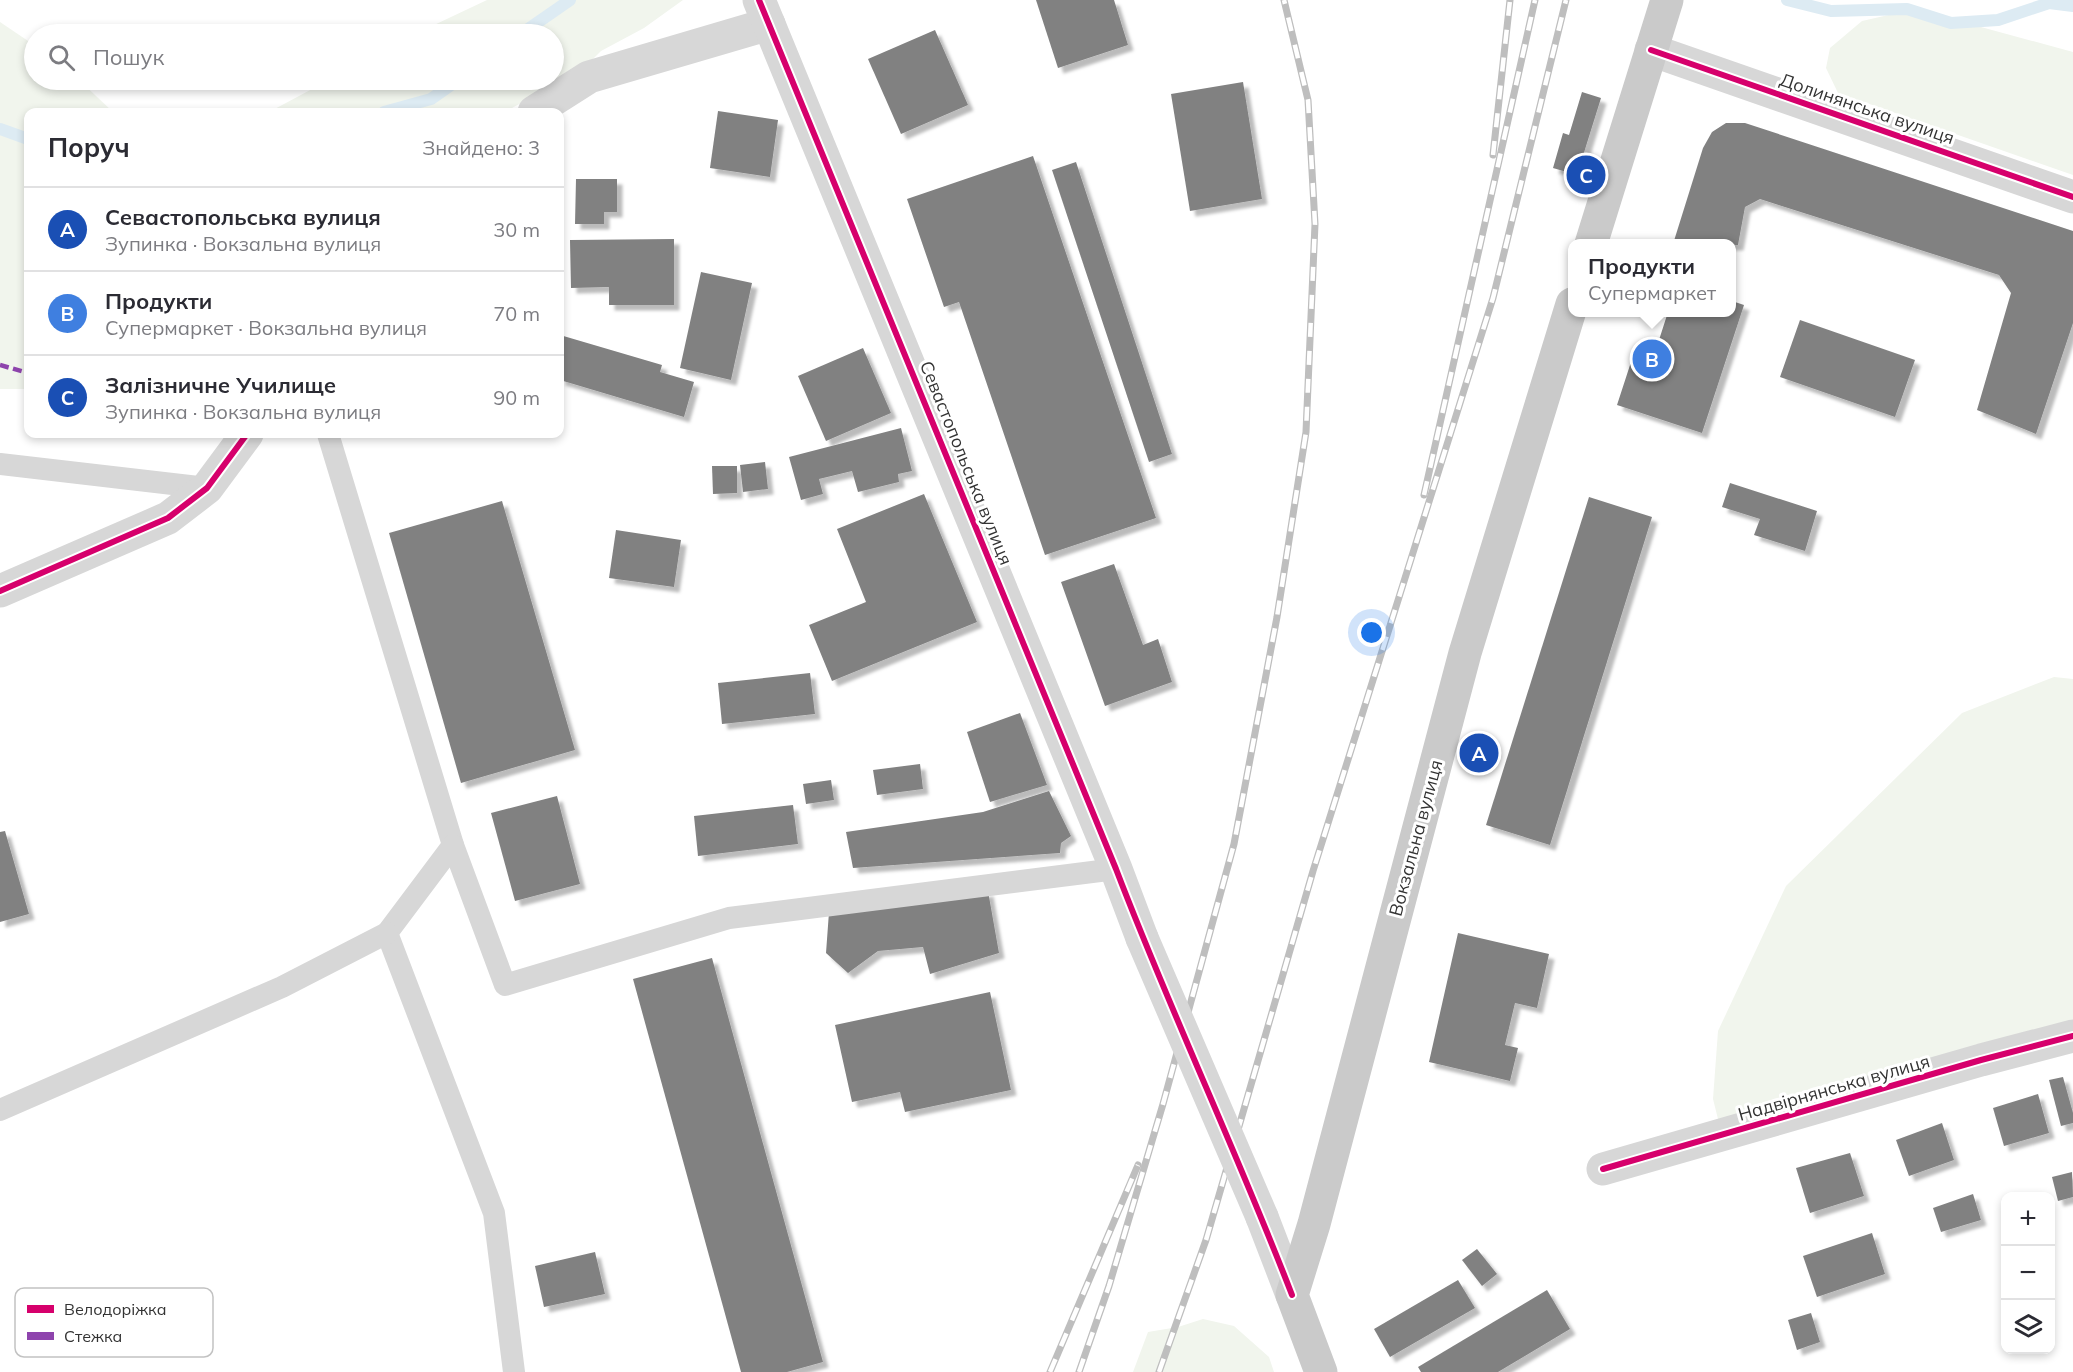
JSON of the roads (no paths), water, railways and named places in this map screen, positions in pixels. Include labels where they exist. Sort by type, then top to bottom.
[{"type":"main road","points":[[1592,239],[1667,0]]},
{"type":"main road","name":"Вокзальна вулиця","points":[[1292,1295],[1314,1224],[1464,653],[1568,317]]},
{"type":"main road","points":[[1292,1295],[1321,1372]]},
{"type":"street","points":[[540,108],[589,77],[764,12]]},
{"type":"street","name":"Севастопольська вулиця","points":[[764,12],[1116,869],[1142,938],[1262,1217],[1292,1295]]},
{"type":"street","name":"Долинянська вулиця","points":[[1651,50],[2073,197]]},
{"type":"street","points":[[0,591],[168,518],[207,488],[244,438]]},
{"type":"street","name":"Надвірнянська вулиця","points":[[1603,1169],[1981,1060],[2073,1036]]},
{"type":"lane","points":[[329,438],[453,845],[506,985],[729,918],[1116,869]]},
{"type":"lane","points":[[0,464],[207,488]]},
{"type":"lane","points":[[0,1110],[282,987],[387,933],[453,845]]},
{"type":"lane","points":[[387,933],[494,1213],[514,1372]]},
{"type":"waterway","points":[[535,24],[570,0]]},
{"type":"waterway","points":[[1787,0],[1831,11],[1907,9],[1951,23],[1998,20],[2049,3],[2073,6]]},
{"type":"waterway","points":[[398,108],[431,99],[444,90]]},
{"type":"waterway","points":[[0,129],[24,138]]},
{"type":"railway","points":[[1079,1372],[1109,1286],[1163,1104],[1234,844],[1277,617],[1306,432],[1315,224],[1308,100],[1284,0]]},
{"type":"railway","points":[[1493,155],[1510,0]]},
{"type":"railway","points":[[1424,495],[1535,0]]},
{"type":"railway","points":[[1159,1372],[1206,1240],[1313,871],[1493,298],[1566,0]]},
{"type":"railway","points":[[1050,1372],[1138,1165]]},
{"type":"place","name":"Залізничне Училище","points":[[1586,175]]},
{"type":"place","name":"Продукти","points":[[1652,359]]},
{"type":"place","name":"Севастопольська вулиця","points":[[1479,753]]}]
